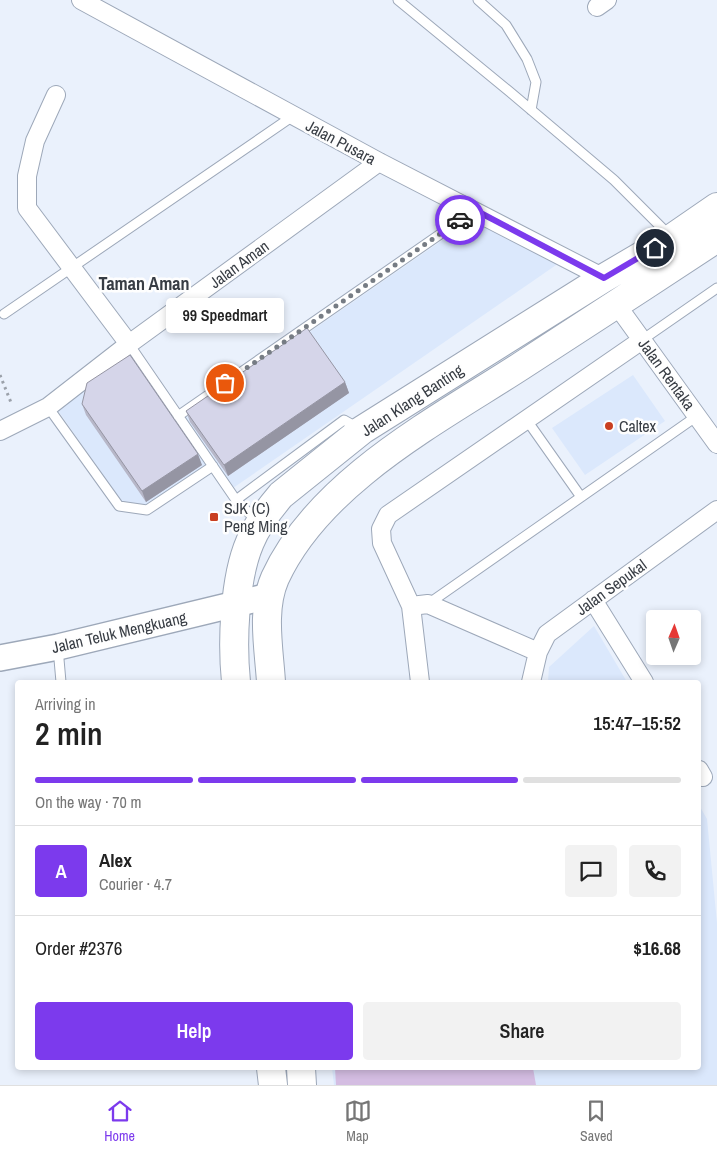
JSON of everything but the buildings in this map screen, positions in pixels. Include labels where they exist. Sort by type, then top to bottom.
[{"type":"highway","name":"Jalan Klang Banting","points":[[236,680],[234,637],[243,563],[250,542],[260,524],[270,507],[281,495],[362,430],[604,278],[672,238],[717,207]]},
{"type":"highway","name":"Jalan Klang Banting","points":[[272,680],[267,623],[269,596],[275,577],[313,518],[388,452],[717,238]]},
{"type":"highway","points":[[272,1070],[273,1085]]},
{"type":"highway","points":[[301,1070],[302,1085]]},
{"type":"street","name":"Jalan Pusara","points":[[81,0],[379,162],[604,278]]},
{"type":"street","points":[[56,96],[33,150],[27,176],[27,208],[129,344]]},
{"type":"street","name":"Jalan Aman","points":[[0,431],[48,407],[129,344],[379,162]]},
{"type":"street","name":"Jalan Rentaka","points":[[616,304],[717,444]]},
{"type":"street","points":[[420,680],[420,605],[382,543],[381,529],[388,515],[642,340]]},
{"type":"street","name":"Jalan Sepukal","points":[[531,680],[538,652],[547,634],[717,510]]},
{"type":"street","name":"Jalan Teluk Mengkuang","points":[[0,658],[58,647],[269,596]]},
{"type":"street","points":[[593,600],[643,680]]},
{"type":"street","points":[[420,605],[538,652]]},
{"type":"lane","points":[[398,0],[614,180],[672,238]]},
{"type":"lane","points":[[478,0],[506,24],[527,59],[536,82],[531,110]]},
{"type":"lane","points":[[4,314],[293,116]]},
{"type":"lane","points":[[178,416],[475,210]]},
{"type":"lane","points":[[642,340],[717,288]]},
{"type":"lane","points":[[129,344],[236,500],[260,524]]},
{"type":"lane","points":[[48,407],[119,506],[147,510],[213,466]]},
{"type":"lane","points":[[420,605],[582,497],[697,416]]},
{"type":"lane","points":[[526,419],[582,497]]},
{"type":"lane","points":[[236,500],[344,420],[362,430]]},
{"type":"lane","points":[[58,647],[61,680]]},
{"type":"path","points":[[0,375],[20,421]]},
{"type":"shaded area","points":[[473,219],[559,263],[233,488],[214,460],[148,505],[122,502],[57,409],[128,353],[178,423]]},
{"type":"shaded area","points":[[633,375],[665,421],[585,475],[552,428]]},
{"type":"shaded area","points":[[594,626],[626,680],[548,680],[549,667]]},
{"type":"shaded area","points":[[701,808],[707,819],[717,923],[717,1085],[334,1085],[332,1070],[701,1070]]},
{"type":"shaded area","points":[[335,1070],[533,1070],[536,1085],[336,1085]]},
{"type":"way so far","points":[[225,383],[460,220]]},
{"type":"place","name":"99 Speedmart","points":[[225,383]]},
{"type":"place","name":"Caltex","points":[[609,426]]},
{"type":"place","name":"SJK (C) Peng Ming","points":[[214,517]]},
{"type":"district","name":"Taman Aman","points":[[144,283]]},
{"type":"route","points":[[460,220],[475,210],[604,278],[655,248]]}]
